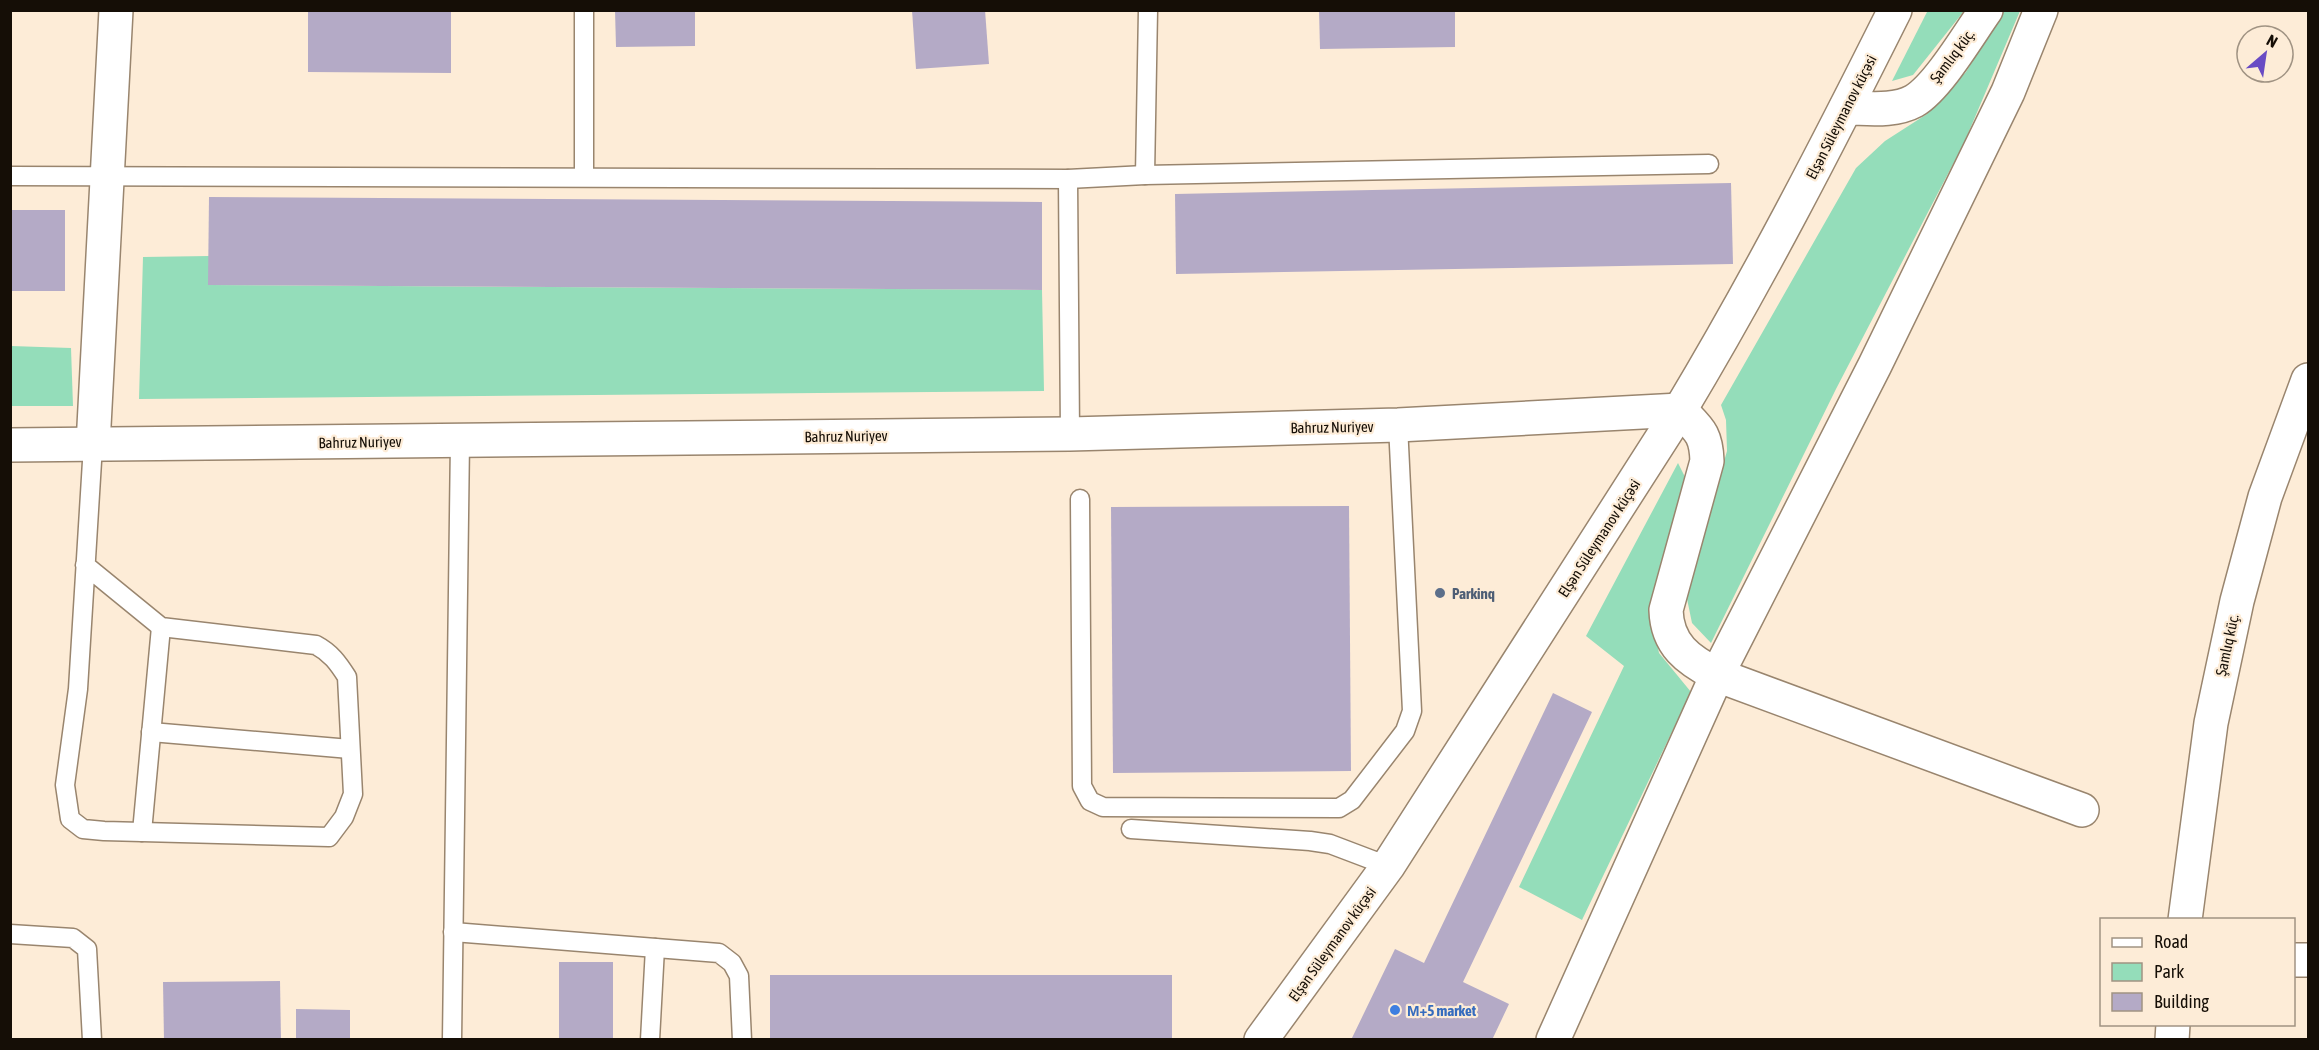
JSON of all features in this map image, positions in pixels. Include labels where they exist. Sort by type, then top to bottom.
[{"type":"street","points":[[93,446],[116,10]]},
{"type":"street","name":"Elşən Süleymanov küçəsi","points":[[1261,1040],[1388,866],[1680,410],[1724,338],[1779,237],[1895,10]]},
{"type":"street","name":"Şamlıq küç.","points":[[1846,108],[1889,108],[1914,100],[1938,77],[1986,10]]},
{"type":"street","points":[[1553,1040],[1717,675],[1875,365],[2003,103],[2041,10]]},
{"type":"street","name":"Şamlıq küç.","points":[[2185,918],[2211,723],[2237,601],[2265,497],[2308,380]]},
{"type":"street","points":[[1680,410],[1698,429],[1706,442],[1707,461],[1666,610],[1666,625],[1678,646],[1691,662],[1717,675],[2082,810]]},
{"type":"street","name":"Bahruz Nuriyev","points":[[10,445],[93,446],[1070,434],[1398,425],[1680,410]]},
{"type":"lane","points":[[584,10],[584,176]]},
{"type":"lane","points":[[1145,175],[1148,10]]},
{"type":"lane","points":[[10,176],[1068,179],[1145,175],[1709,164]]},
{"type":"lane","points":[[1068,179],[1070,434]]},
{"type":"lane","points":[[1080,499],[1082,786],[1090,801],[1103,807],[1339,808],[1352,800],[1405,731],[1412,711],[1398,425]]},
{"type":"lane","points":[[452,1040],[460,441]]},
{"type":"lane","points":[[86,565],[161,627],[316,645],[337,661],[347,677],[353,794],[344,817],[328,837],[83,829],[70,819],[65,785],[78,689],[93,446]]},
{"type":"lane","points":[[142,832],[161,627]]},
{"type":"lane","points":[[151,732],[350,749]]},
{"type":"lane","points":[[1310,841],[1315,808]]},
{"type":"lane","points":[[1131,829],[1310,841],[1330,844],[1388,866]]},
{"type":"lane","points":[[453,932],[719,953],[732,963],[739,976],[742,1040]]},
{"type":"lane","points":[[10,934],[73,938],[87,950],[93,1040]]},
{"type":"lane","points":[[650,1040],[655,948]]},
{"type":"green space","points":[[1928,10],[1964,11],[1913,75],[1892,81]]},
{"type":"green space","points":[[2003,11],[2020,11],[1964,143],[1836,389],[1711,643],[1692,623],[1686,594],[1727,451],[1726,420],[1721,405],[1856,168],[1885,141],[1927,114],[1966,72]]},
{"type":"green space","points":[[209,256],[209,285],[1042,290],[1044,391],[139,399],[143,257]]},
{"type":"green space","points":[[11,346],[71,348],[73,406],[11,406]]},
{"type":"green space","points":[[1678,463],[1688,483],[1658,575],[1651,614],[1659,653],[1691,692],[1582,920],[1519,887],[1624,666],[1586,636]]},
{"type":"building","points":[[308,10],[451,10],[451,73],[308,72]]},
{"type":"building","points":[[615,10],[695,10],[695,46],[616,47]]},
{"type":"building","points":[[912,10],[985,10],[989,64],[916,69]]},
{"type":"building","points":[[1319,10],[1455,10],[1455,47],[1320,49]]},
{"type":"building","points":[[1731,183],[1733,264],[1176,274],[1175,194]]},
{"type":"building","points":[[209,197],[1042,202],[1042,290],[208,285]]},
{"type":"building","points":[[10,210],[65,210],[65,291],[10,291]]},
{"type":"building","points":[[1349,506],[1351,771],[1113,773],[1111,507]]},
{"type":"building","points":[[1553,693],[1592,712],[1463,982],[1509,1004],[1492,1040],[1351,1040],[1395,949],[1424,963]]},
{"type":"building","points":[[559,962],[613,962],[613,1040],[559,1040]]},
{"type":"building","points":[[770,975],[1172,975],[1172,1040],[770,1040]]},
{"type":"building","points":[[280,981],[281,1040],[164,1040],[163,982]]},
{"type":"building","points":[[296,1009],[350,1010],[350,1040],[296,1040]]},
{"type":"place","name":"Parkinq","points":[[1440,593]]},
{"type":"place","name":"М+5 market","points":[[1395,1010]]}]
